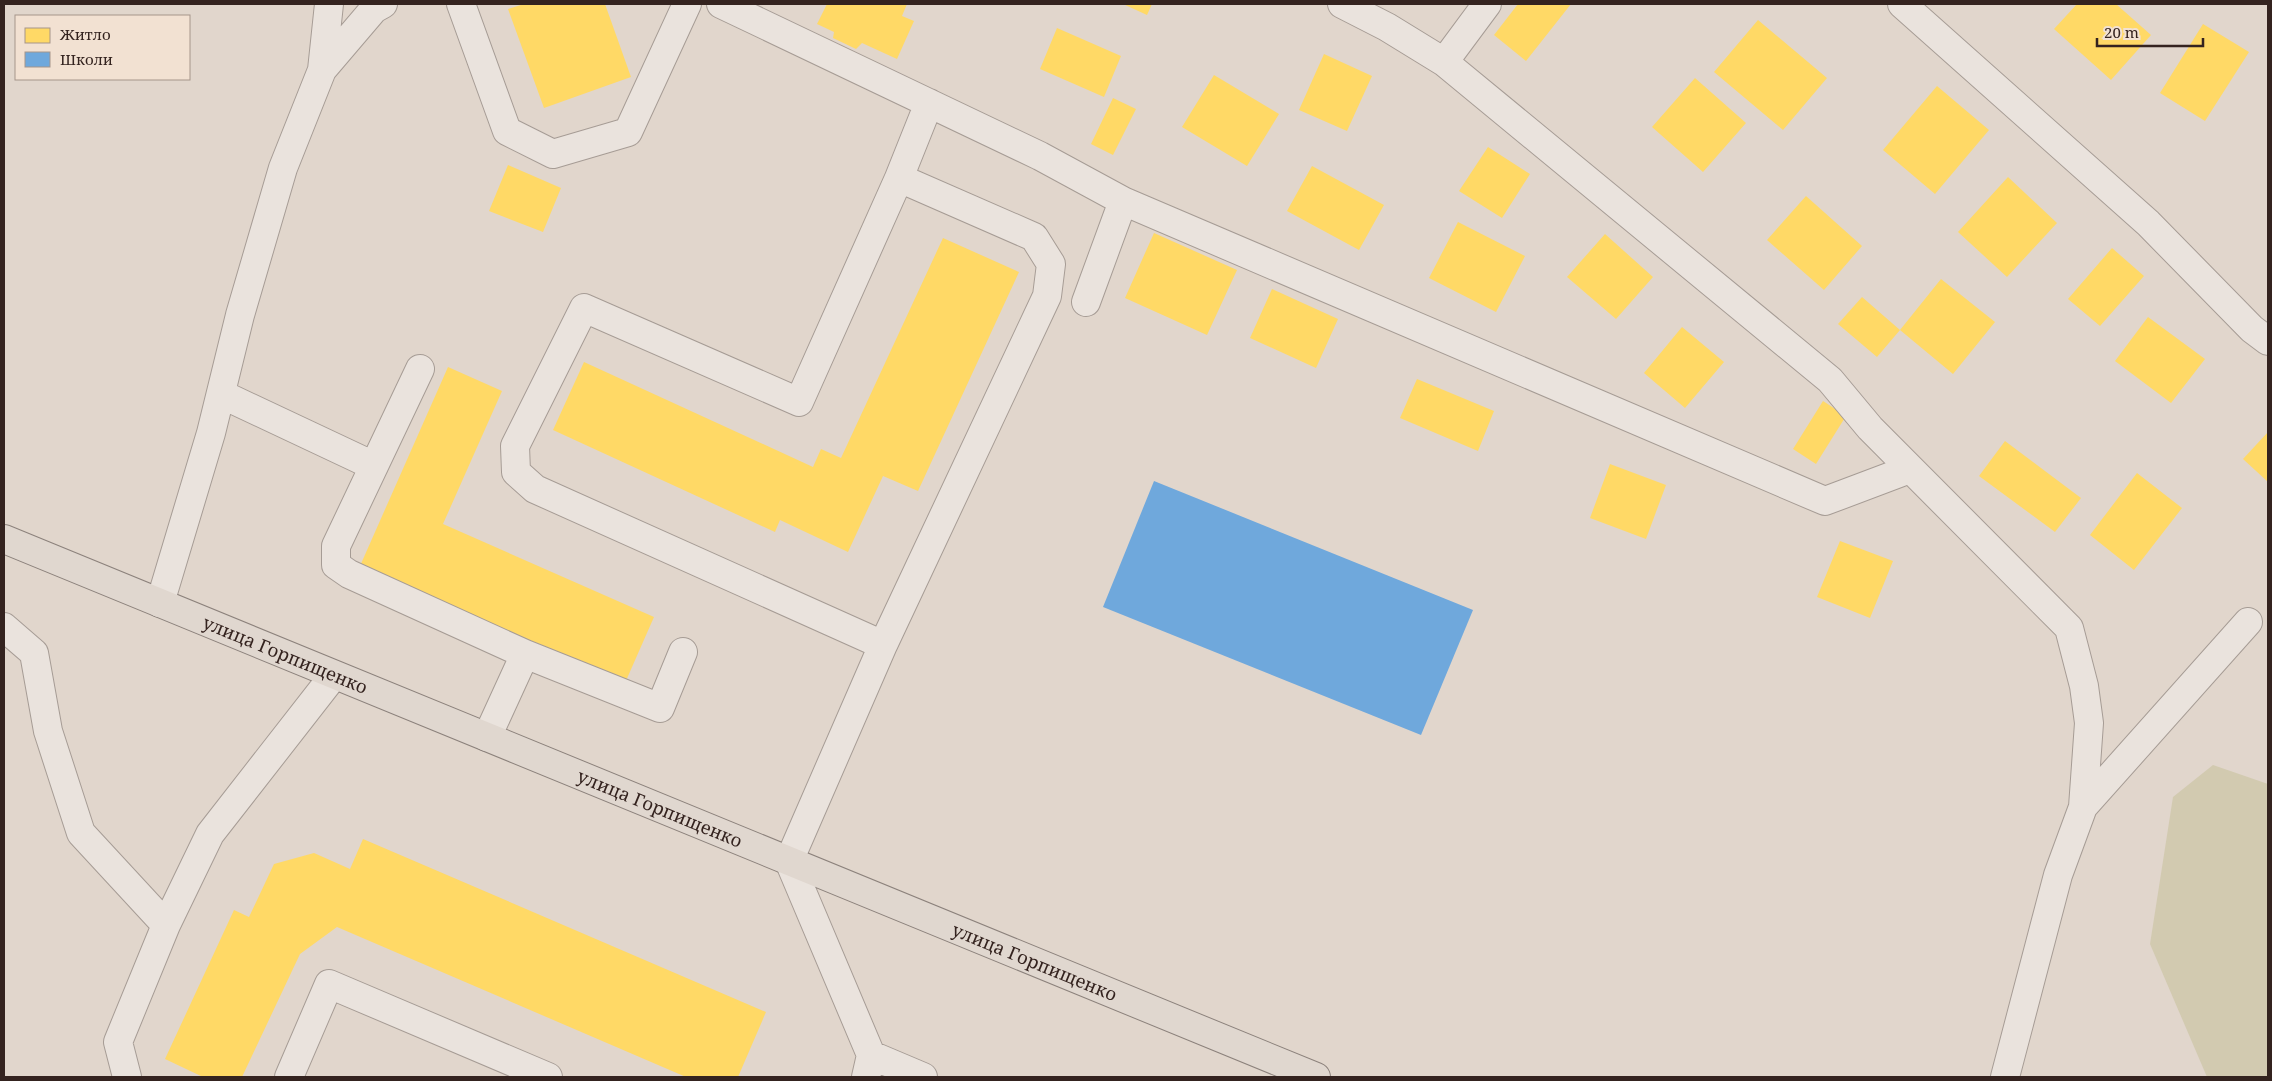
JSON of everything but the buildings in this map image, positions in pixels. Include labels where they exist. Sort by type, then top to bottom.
[{"type":"main road","name":"улица Горпищенко","points":[[4,539],[1316,1077]]},
{"type":"street","points":[[160,603],[211,433],[240,315],[283,168],[322,70],[329,4]]},
{"type":"street","points":[[322,70],[374,9],[383,4]]},
{"type":"street","points":[[461,4],[506,132],[553,154],[628,132],[687,4]]},
{"type":"street","points":[[721,4],[1040,156],[1123,201],[1825,501],[1910,469]]},
{"type":"street","points":[[1342,4],[1387,27],[1444,62],[1830,380],[1870,428],[2069,628],[2084,686],[2089,723],[2083,808],[2058,875],[2005,1077]]},
{"type":"street","points":[[1444,62],[1487,4]]},
{"type":"street","points":[[1902,4],[2148,223],[2252,329],[2268,342]]},
{"type":"street","points":[[883,645],[535,489],[516,472],[515,446],[584,308],[799,402],[899,178],[929,103]]},
{"type":"street","points":[[899,178],[1034,237],[1051,264],[1047,296],[883,645],[790,861],[868,1066],[923,1077]]},
{"type":"street","points":[[1086,302],[1123,201]]},
{"type":"street","points":[[420,369],[336,546],[336,565],[349,574],[525,654],[660,708],[683,652]]},
{"type":"street","points":[[221,394],[374,466]]},
{"type":"street","points":[[2083,808],[2248,622]]},
{"type":"street","points":[[4,627],[34,653],[48,731],[81,833],[166,925]]},
{"type":"street","points":[[487,737],[525,654]]},
{"type":"street","points":[[127,1077],[118,1042],[166,925],[210,834],[334,674]]},
{"type":"street","points":[[289,1077],[329,984],[548,1077]]},
{"type":"shaded area","points":[[2213,765],[2268,784],[2268,1077],[2207,1077],[2150,944],[2173,797]]}]
